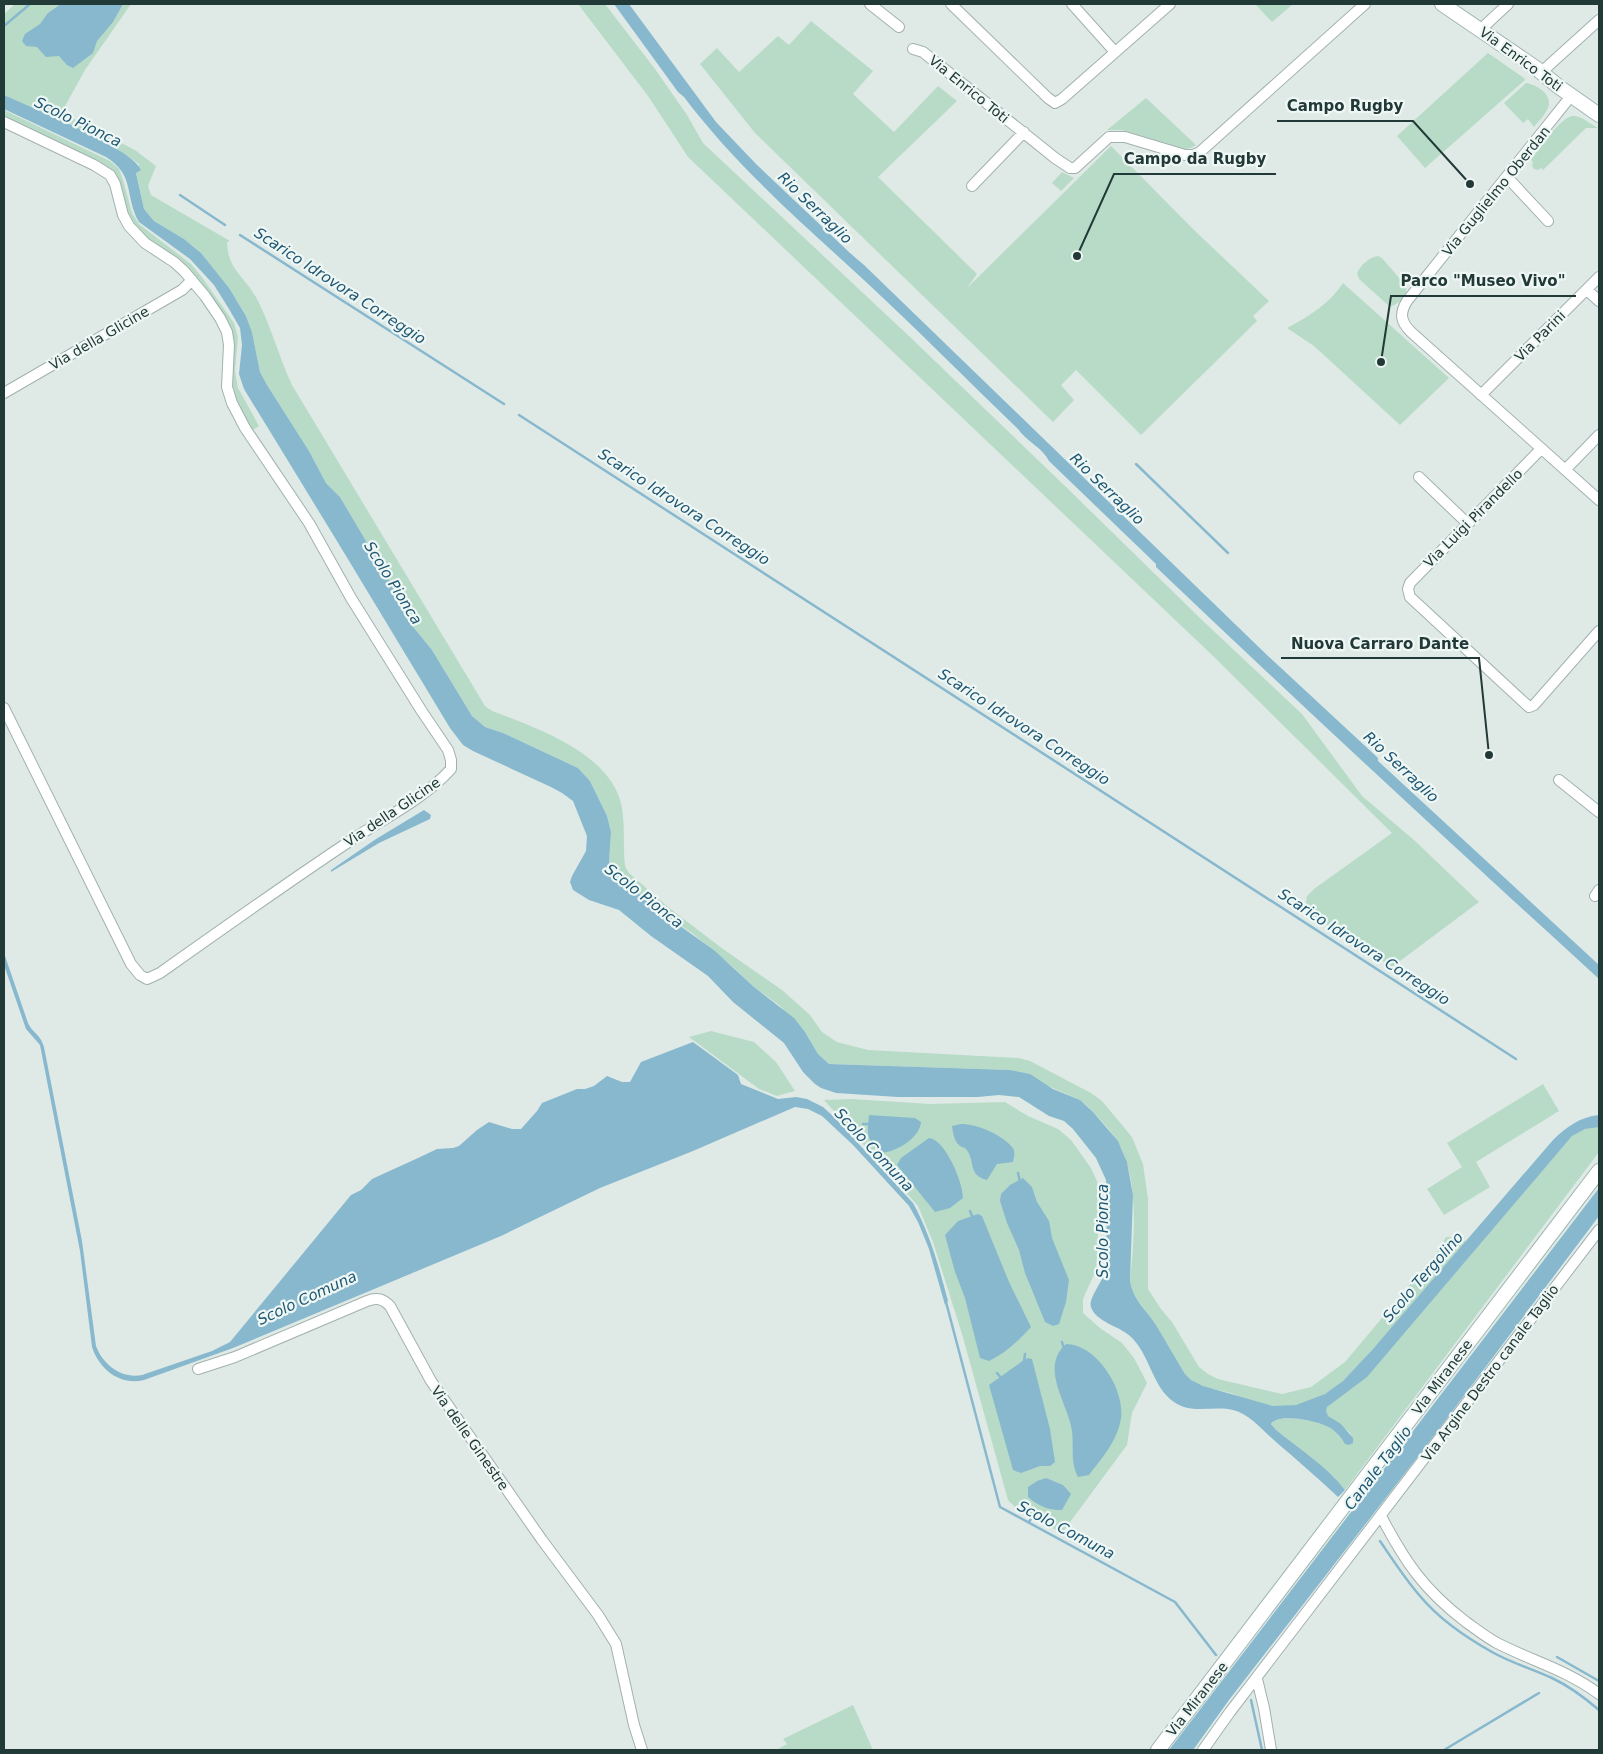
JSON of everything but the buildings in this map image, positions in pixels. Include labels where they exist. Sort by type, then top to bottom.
[{"type":"main road","name":"Via Enrico Toti","points":[[1442,4],[1599,115]]},
{"type":"main road","name":"Via Miranese","points":[[1158,1750],[1599,1170]]},
{"type":"street","points":[[870,4],[899,27]]},
{"type":"street","points":[[951,4],[1055,103],[1062,99],[1170,4]]},
{"type":"street","points":[[1072,4],[1115,52]]},
{"type":"street","name":"Via Enrico Toti","points":[[913,49],[923,52],[1070,168],[1075,168],[1104,140],[1116,137],[1125,137],[1185,155],[1193,155],[1200,152],[1308,52],[1365,4]]},
{"type":"street","points":[[1480,30],[1508,4]]},
{"type":"street","points":[[1542,73],[1546,67],[1599,20]]},
{"type":"street","name":"Via Guglielmo Oberdan","points":[[1481,396],[1405,326],[1402,320],[1402,312],[1407,301],[1571,96]]},
{"type":"street","name":"Via della Glicine","points":[[4,122],[94,165],[110,175],[116,184],[123,215],[132,230],[145,243],[174,262],[192,280],[220,318],[227,332],[229,344],[229,396],[236,411],[245,428],[309,523],[351,598],[448,750],[451,768],[442,779],[416,799],[370,828],[160,973],[147,979],[140,975],[131,964],[4,708]]},
{"type":"street","name":"Via Enrico Toti","points":[[972,186],[1024,132]]},
{"type":"street","points":[[1508,177],[1548,221]]},
{"type":"street","name":"Via Parini","points":[[1481,396],[1599,277]]},
{"type":"street","name":"Via della Glicine","points":[[4,393],[182,290],[192,280]]},
{"type":"street","points":[[1587,290],[1599,301]]},
{"type":"street","points":[[1481,396],[1599,500]]},
{"type":"street","points":[[1565,470],[1599,435]]},
{"type":"street","name":"Via Luigi Pirandello","points":[[1541,449],[1410,583],[1408,589],[1410,597],[1529,707],[1534,705],[1599,631]]},
{"type":"street","points":[[1419,477],[1468,524]]},
{"type":"street","points":[[1559,780],[1599,812]]},
{"type":"street","name":"Via Argine Destro canale Taglio","points":[[1203,1750],[1599,1230]]},
{"type":"street","name":"Via delle Ginestre","points":[[198,1369],[235,1356],[367,1300],[374,1298],[385,1301],[394,1313],[424,1371],[611,1635],[621,1661],[634,1725],[642,1750]]},
{"type":"street","points":[[1381,1516],[1394,1541],[1424,1585],[1458,1616],[1496,1642],[1556,1668],[1599,1694]]},
{"type":"street","points":[[1257,1678],[1271,1750]]},
{"type":"green space","points":[[15,4],[131,4],[85,70],[60,112],[135,150],[156,166],[148,186],[151,195],[230,241],[227,242],[230,260],[257,299],[292,385],[485,706],[492,711],[551,735],[589,758],[604,772],[616,789],[622,808],[625,866],[629,873],[668,907],[723,949],[782,990],[810,1015],[822,1032],[837,1042],[868,1050],[1019,1058],[1030,1061],[1091,1093],[1102,1101],[1132,1137],[1143,1164],[1148,1199],[1148,1289],[1172,1322],[1199,1367],[1218,1379],[1282,1394],[1311,1387],[1345,1362],[1435,1255],[1446,1237],[1462,1238],[1466,1242],[1346,1378],[1333,1389],[1315,1399],[1300,1404],[1279,1407],[1256,1402],[1195,1383],[1185,1374],[1156,1325],[1134,1294],[1130,1281],[1134,1210],[1130,1174],[1118,1142],[1086,1105],[1080,1100],[1010,1070],[829,1064],[818,1054],[805,1032],[779,1005],[754,987],[692,933],[665,915],[613,873],[609,862],[611,832],[607,816],[590,781],[578,768],[503,733],[485,727],[472,716],[432,650],[406,618],[395,590],[340,497],[326,483],[309,451],[267,385],[260,372],[252,332],[246,316],[237,301],[201,253],[184,239],[154,221],[144,209],[136,172],[139,164],[118,150],[4,95],[4,14]]},
{"type":"green space","points":[[578,4],[605,4],[655,69],[687,115],[703,143],[910,337],[1203,621],[1302,714],[1362,796],[1414,840],[1479,902],[1392,967],[1305,910],[1307,896],[1314,889],[1392,833],[1212,655],[688,157],[648,96]]},
{"type":"green space","points":[[1255,4],[1293,4],[1272,22]]},
{"type":"green space","points":[[811,21],[873,71],[853,94],[894,132],[938,86],[957,101],[878,177],[977,274],[967,288],[1111,146],[1194,230],[1269,301],[1253,316],[1257,321],[1141,435],[1076,370],[1061,385],[1074,400],[1053,422],[755,133],[700,64],[717,48],[739,72],[778,36],[789,45]]},
{"type":"green space","points":[[1488,53],[1525,80],[1425,168],[1397,136]]},
{"type":"green space","points":[[1526,83],[1540,88],[1549,100],[1547,110],[1534,127],[1528,119],[1523,123],[1504,103]]},
{"type":"green space","points":[[1146,98],[1196,145],[1185,149],[1122,130],[1107,130]]},
{"type":"green space","points":[[4,110],[110,161],[119,169],[132,213],[139,224],[191,264],[234,323],[238,337],[235,371],[238,388],[259,426],[250,432],[231,391],[231,341],[192,274],[134,229],[126,213],[118,183],[4,117]]},
{"type":"green space","points":[[1571,116],[1582,118],[1598,128],[1586,128],[1543,170],[1541,168],[1538,170],[1534,169],[1531,160],[1554,130]]},
{"type":"green space","points":[[1062,172],[1074,178],[1061,191],[1052,183]]},
{"type":"green space","points":[[1378,256],[1382,258],[1406,286],[1404,296],[1392,306],[1389,306],[1359,279],[1357,273],[1366,262]]},
{"type":"green space","points":[[1343,283],[1449,378],[1400,425],[1314,346],[1287,328],[1318,309],[1332,297]]},
{"type":"green space","points":[[711,1031],[754,1042],[776,1062],[795,1091],[777,1096],[759,1089],[689,1037]]},
{"type":"green space","points":[[1543,1084],[1559,1111],[1476,1162],[1490,1187],[1444,1215],[1427,1189],[1462,1167],[1447,1143]]},
{"type":"green space","points":[[851,1099],[930,1104],[1005,1102],[1028,1116],[1058,1129],[1071,1140],[1091,1168],[1097,1181],[1098,1240],[1096,1270],[1083,1299],[1083,1313],[1100,1328],[1122,1343],[1134,1358],[1147,1383],[1132,1413],[1127,1445],[1062,1533],[1019,1511],[1008,1500],[962,1334],[933,1242],[918,1206],[824,1100]]},
{"type":"green space","points":[[1599,1127],[1599,1152],[1345,1490],[1334,1477],[1271,1424],[1275,1420],[1300,1419],[1325,1425],[1342,1439],[1351,1434],[1327,1415],[1327,1407],[1572,1136],[1579,1131]]},
{"type":"green space","points":[[853,1705],[873,1750],[776,1750],[787,1744],[783,1739]]},
{"type":"water","points":[[61,4],[123,4],[113,22],[97,41],[93,53],[73,68],[67,65],[59,56],[46,57],[37,47],[26,46],[22,41],[25,34],[40,24],[48,13]]},
{"type":"water","points":[[614,4],[629,4],[716,122],[757,165],[864,265],[1268,656],[1378,758],[1378,761],[1599,965],[1599,979],[1376,774],[1156,567],[1156,564],[904,317],[770,193],[725,147],[678,92]]},
{"type":"water","points":[[4,95],[101,140],[134,161],[141,170],[136,173],[144,209],[154,221],[184,239],[201,253],[229,288],[246,316],[252,332],[260,372],[267,385],[309,451],[326,483],[340,497],[395,590],[406,618],[432,650],[472,716],[485,727],[503,733],[578,768],[590,781],[607,816],[611,832],[609,862],[613,873],[620,880],[715,951],[754,987],[794,1018],[818,1054],[829,1064],[1010,1070],[1030,1074],[1053,1089],[1080,1100],[1093,1112],[1118,1141],[1127,1162],[1133,1195],[1130,1281],[1134,1294],[1156,1325],[1185,1374],[1191,1380],[1203,1386],[1273,1406],[1296,1405],[1325,1394],[1343,1381],[1372,1350],[1553,1140],[1574,1123],[1599,1115],[1599,1127],[1585,1129],[1572,1136],[1367,1377],[1327,1407],[1328,1416],[1341,1424],[1353,1438],[1353,1443],[1345,1444],[1332,1429],[1319,1423],[1290,1418],[1275,1420],[1271,1424],[1338,1481],[1345,1490],[1338,1497],[1245,1415],[1225,1409],[1188,1408],[1174,1402],[1161,1388],[1137,1343],[1125,1332],[1103,1320],[1094,1312],[1091,1307],[1092,1299],[1106,1269],[1106,1180],[1096,1158],[1073,1129],[1064,1121],[1049,1116],[1019,1097],[999,1095],[978,1097],[898,1097],[836,1093],[821,1088],[803,1072],[784,1043],[733,1002],[708,976],[651,936],[619,910],[589,900],[573,890],[570,882],[586,851],[587,836],[573,801],[551,787],[473,751],[463,745],[450,728],[244,389],[239,374],[242,345],[240,328],[214,285],[190,259],[139,222],[126,179],[115,164],[106,157],[4,109]]},
{"type":"water","points":[[424,810],[431,815],[430,819],[379,843],[331,872],[331,870],[376,839]]},
{"type":"water","points":[[4,953],[28,1023],[41,1039],[44,1047],[82,1241],[96,1346],[108,1365],[121,1373],[135,1376],[142,1375],[212,1351],[230,1342],[351,1195],[361,1190],[372,1179],[437,1149],[459,1146],[489,1122],[512,1129],[521,1129],[542,1103],[577,1089],[594,1086],[607,1076],[622,1082],[630,1082],[641,1062],[693,1042],[738,1075],[741,1084],[778,1099],[796,1097],[807,1099],[823,1107],[834,1117],[913,1203],[929,1239],[948,1301],[945,1305],[929,1249],[909,1206],[853,1145],[822,1116],[808,1109],[795,1107],[693,1151],[600,1188],[501,1236],[233,1348],[144,1380],[135,1381],[119,1378],[105,1369],[92,1347],[80,1251],[40,1045],[26,1029],[4,965]]},
{"type":"water","points":[[869,1115],[915,1118],[921,1122],[920,1128],[912,1139],[900,1147],[881,1153],[870,1140],[868,1128]]},
{"type":"water","points":[[961,1124],[981,1128],[1002,1138],[1014,1150],[1013,1162],[997,1164],[987,1180],[981,1178],[974,1171],[971,1158],[966,1149],[960,1146],[955,1139],[952,1126]]},
{"type":"water","points":[[929,1138],[941,1146],[947,1154],[957,1173],[963,1198],[950,1208],[935,1212],[897,1165],[901,1158]]},
{"type":"water","points":[[1023,1178],[1032,1187],[1037,1202],[1049,1221],[1052,1238],[1069,1280],[1066,1302],[1059,1324],[1053,1326],[1045,1322],[1025,1273],[1019,1250],[1000,1201],[1001,1194],[1010,1185]]},
{"type":"water","points":[[1599,1188],[1599,1216],[1433,1437],[1229,1700],[1193,1750],[1169,1750]]},
{"type":"water","points":[[978,1214],[982,1216],[1009,1282],[1031,1327],[1011,1346],[989,1361],[980,1358],[965,1298],[955,1272],[945,1235],[958,1221]]},
{"type":"water","points":[[1066,1344],[1077,1346],[1088,1352],[1107,1370],[1114,1382],[1121,1407],[1121,1418],[1117,1434],[1109,1448],[1089,1475],[1078,1477],[1073,1460],[1072,1431],[1055,1375],[1058,1353]]},
{"type":"water","points":[[1028,1358],[1032,1359],[1050,1429],[1055,1462],[1050,1466],[1040,1466],[1021,1473],[1013,1470],[989,1385]]},
{"type":"water","points":[[1046,1478],[1063,1485],[1071,1494],[1062,1510],[1052,1510],[1044,1507],[1028,1497],[1028,1487]]},
{"type":"waterway","points":[[4,26],[30,4]]},
{"type":"waterway","name":"Scarico Idrovora Correggio","points":[[180,195],[225,225]]},
{"type":"waterway","name":"Scarico Idrovora Correggio","points":[[240,235],[504,404]]},
{"type":"waterway","name":"Scarico Idrovora Correggio","points":[[519,415],[1516,1059]]},
{"type":"waterway","points":[[1136,464],[1228,553]]},
{"type":"waterway","points":[[863,1124],[871,1124]]},
{"type":"waterway","points":[[1018,1173],[1020,1182]]},
{"type":"waterway","points":[[970,1211],[973,1218]]},
{"type":"waterway","name":"Scolo Comuna","points":[[946,1302],[1000,1507],[1175,1602],[1216,1655]]},
{"type":"waterway","points":[[1062,1342],[1064,1349]]},
{"type":"waterway","points":[[1024,1362],[1025,1354]]},
{"type":"waterway","points":[[997,1373],[1002,1379]]},
{"type":"waterway","name":"Scolo Comuna","points":[[1029,1522],[1032,1517]]},
{"type":"waterway","name":"Scolo Pionca","points":[[1380,1541],[1420,1596],[1454,1627],[1499,1656],[1565,1685],[1599,1710]]},
{"type":"waterway","points":[[1557,1657],[1599,1681]]},
{"type":"waterway","points":[[1444,1750],[1539,1693]]},
{"type":"waterway","name":"Scolo Comuna","points":[[1251,1700],[1262,1750]]},
{"type":"place","name":"Campo Rugby","points":[[1470,184]]},
{"type":"place","name":"Campo da Rugby","points":[[1077,256]]},
{"type":"place","name":"Parco \"Museo Vivo\"","points":[[1381,362]]},
{"type":"place","name":"Nuova Carraro Dante","points":[[1489,755]]},
{"type":"water label","name":"Rio Serraglio","points":[[815,208]]},
{"type":"water label","name":"Rio Serraglio","points":[[1107,489]]},
{"type":"water label","name":"Rio Serraglio","points":[[1401,767]]},
{"type":"water label","name":"Scolo Tergolino","points":[[1423,1277]]},
{"type":"water label","name":"Canale Taglio","points":[[1378,1468]]}]
